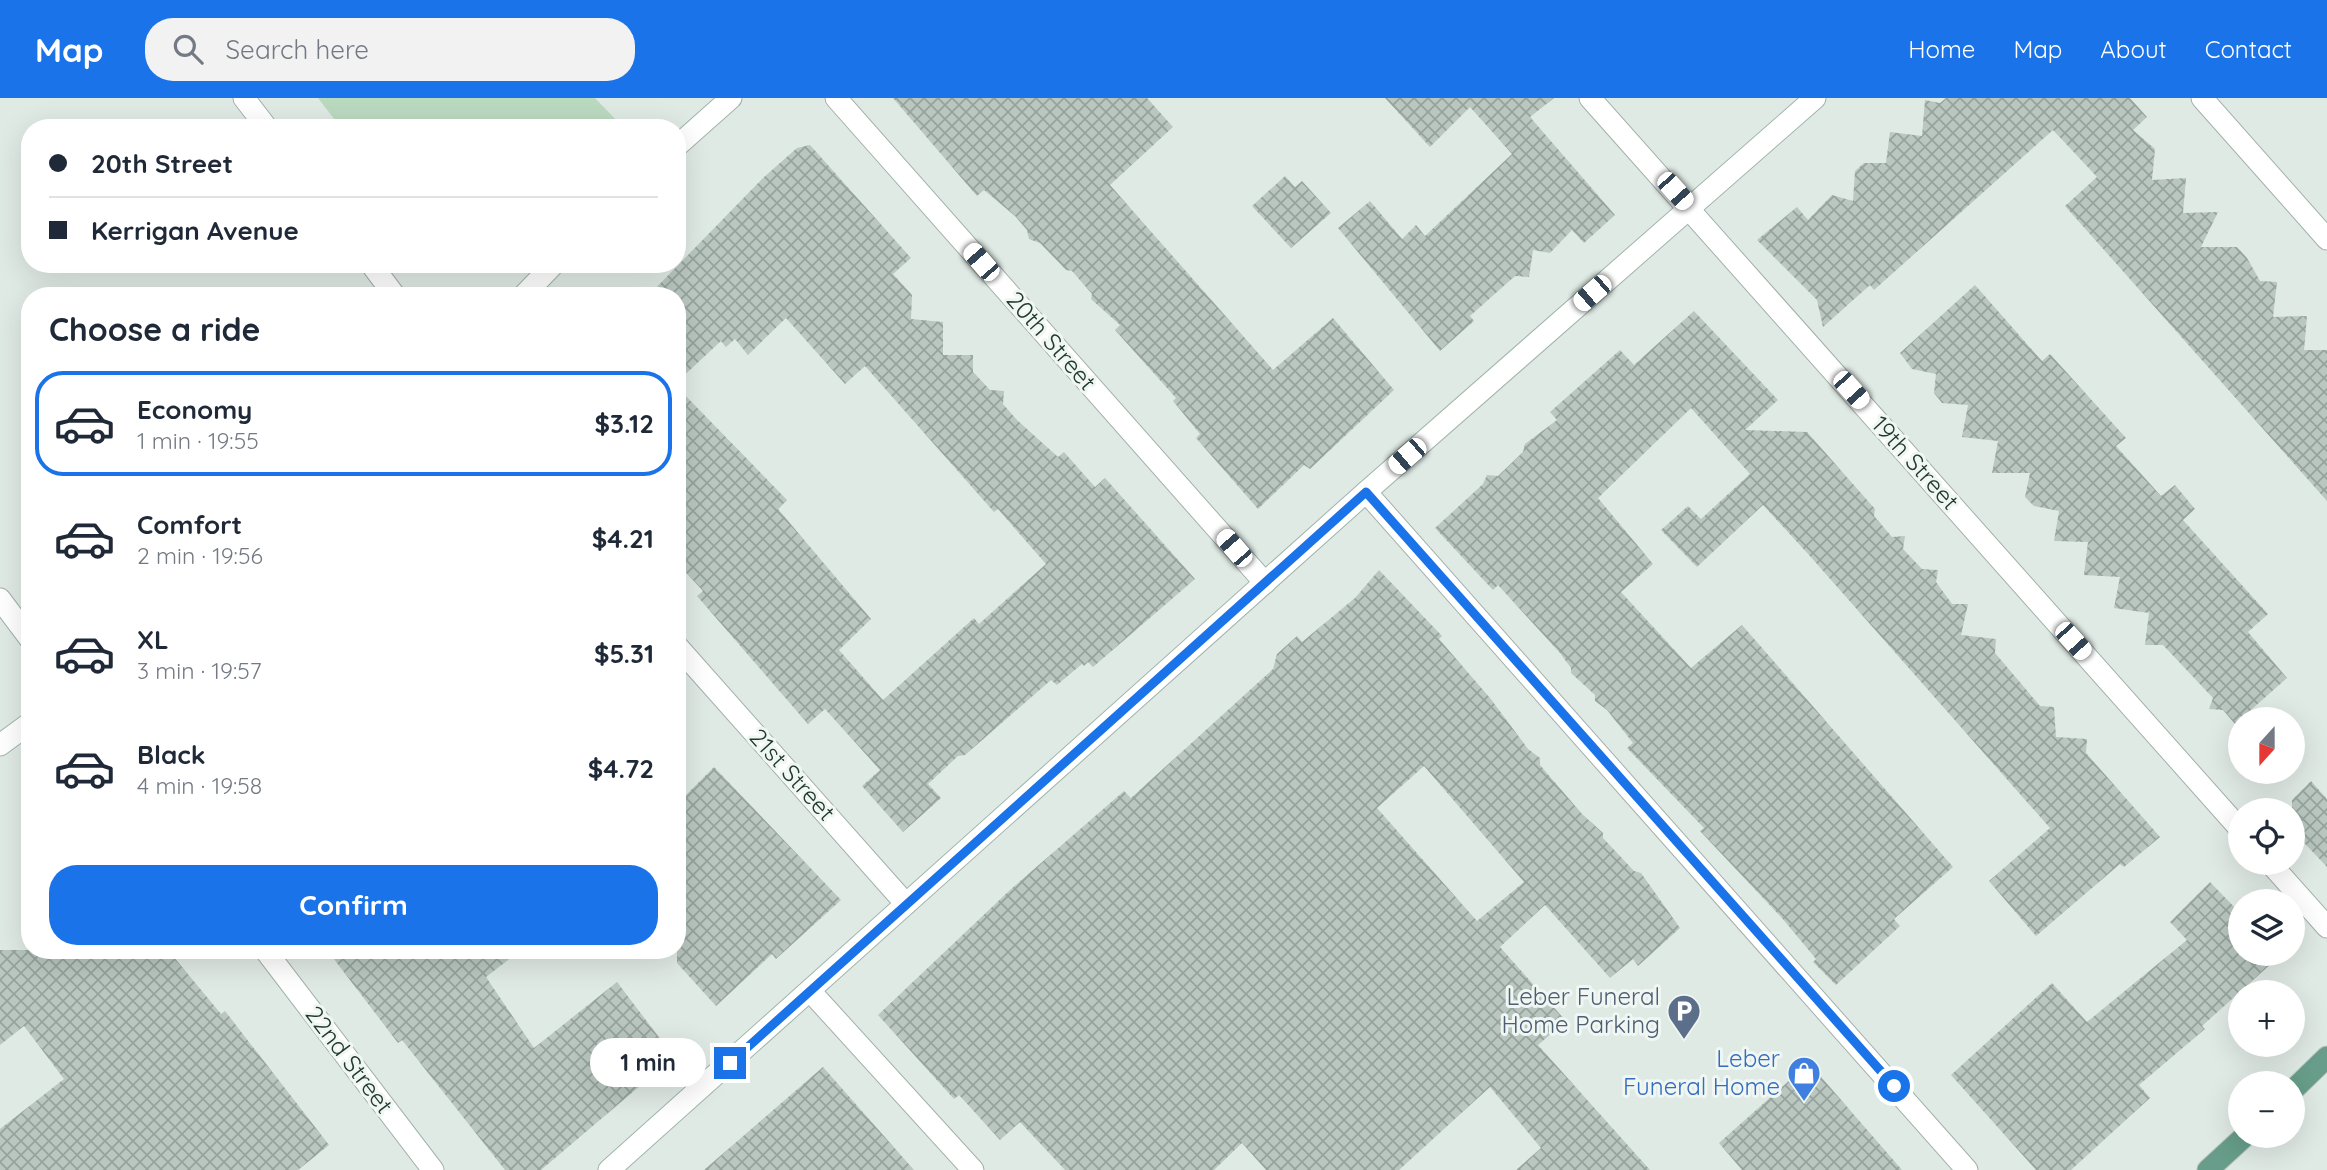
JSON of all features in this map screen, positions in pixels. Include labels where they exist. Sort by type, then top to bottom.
[{"type":"main road","points":[[2305,1078],[2327,1057]]},
{"type":"main road","points":[[2208,1170],[2232,1148]]},
{"type":"street","points":[[244,98],[260,119]]},
{"type":"street","points":[[686,138],[731,98]]},
{"type":"street","name":"20th Street","points":[[836,98],[1265,583]]},
{"type":"street","name":"19th Street","points":[[1590,98],[1691,208],[2228,815]]},
{"type":"street","points":[[609,1170],[811,992],[1366,492],[1815,98]]},
{"type":"street","points":[[2202,98],[2327,239]]},
{"type":"street","points":[[532,287],[546,273]]},
{"type":"street","points":[[1366,492],[1967,1170]]},
{"type":"street","points":[[0,599],[21,627]]},
{"type":"street","name":"21st Street","points":[[686,656],[906,904]]},
{"type":"street","points":[[0,745],[21,730]]},
{"type":"street","points":[[2281,875],[2327,927]]},
{"type":"street","name":"22nd Street","points":[[272,959],[433,1170]]},
{"type":"street","points":[[811,992],[973,1170]]},
{"type":"green space","points":[[318,98],[595,98],[615,119],[334,119]]},
{"type":"building","points":[[893,98],[1147,98],[1173,127],[1110,185],[1273,370],[1333,318],[1394,390],[1310,469],[1304,465],[1258,509],[1196,438],[1200,434],[1173,401],[1176,398],[1115,330],[1120,325],[1091,299],[1092,294],[1072,271],[1066,270],[1040,243],[1029,239],[1027,230],[1015,216],[984,190],[977,196]]},
{"type":"building","points":[[1385,98],[1554,98],[1530,117],[1615,215],[1584,243],[1572,230],[1550,253],[1533,250],[1529,277],[1515,276],[1470,316],[1474,321],[1440,351],[1338,228],[1370,201],[1402,239],[1416,225],[1425,236],[1512,154],[1470,107],[1430,147]]},
{"type":"building","points":[[1946,98],[2130,98],[2147,117],[2133,130],[2155,149],[2152,180],[2186,178],[2183,213],[2218,212],[2201,247],[2237,247],[2247,258],[2260,281],[2277,282],[2273,317],[2307,316],[2304,350],[2327,350],[2327,501],[2065,206],[2097,177],[2053,130],[1874,290],[1870,285],[1823,327],[1817,300],[1757,240],[1797,207],[1808,220],[1832,195],[1853,201],[1855,171],[1864,163],[1886,163],[1890,132],[1922,136],[1925,100],[1940,103]]},
{"type":"building","points":[[810,145],[911,258],[893,274],[912,295],[911,319],[943,322],[943,355],[973,355],[973,372],[990,390],[1004,391],[1003,404],[1017,420],[1058,457],[1064,452],[1095,487],[1105,478],[1195,579],[1093,667],[1088,662],[1084,666],[1082,664],[1057,685],[1051,680],[965,755],[958,756],[928,784],[941,798],[903,832],[862,786],[880,770],[825,709],[808,724],[697,596],[703,591],[686,573],[686,396],[787,500],[778,509],[871,619],[839,650],[883,700],[974,618],[979,624],[1046,564],[998,509],[994,512],[865,366],[845,384],[786,318],[748,355],[735,339],[726,347],[721,341],[686,374],[686,287],[657,287],[670,273],[686,273],[686,257],[763,178],[797,148]]},
{"type":"building","points":[[1285,176],[1295,187],[1302,181],[1331,213],[1291,248],[1252,206]]},
{"type":"building","points":[[1975,285],[2042,361],[2050,354],[2126,438],[2116,446],[2161,496],[2175,485],[2195,509],[2183,520],[2268,614],[2248,632],[2287,678],[2254,707],[2228,707],[2228,716],[2223,710],[2209,709],[2213,698],[2163,645],[2145,645],[2149,613],[2114,608],[2120,577],[2084,575],[2088,542],[2054,541],[2059,511],[2034,506],[2025,497],[2030,473],[1992,473],[1998,441],[1962,437],[1968,405],[1942,403],[1934,393],[1936,374],[1912,369],[1900,353]]},
{"type":"building","points":[[1694,311],[1778,400],[1745,430],[1807,432],[1875,509],[1874,516],[1892,537],[1905,536],[1903,549],[1922,569],[1938,570],[1936,582],[1952,604],[1968,604],[1961,635],[1996,639],[1995,653],[2040,706],[2054,707],[2056,737],[2087,739],[2086,753],[2160,837],[2124,867],[2120,864],[2036,936],[1989,881],[2050,828],[1763,505],[1697,567],[1661,530],[1688,506],[1701,519],[1750,474],[1691,408],[1598,498],[1653,564],[1621,592],[1691,668],[1742,625],[1953,867],[1894,919],[1900,926],[1836,985],[1813,962],[1816,959],[1782,918],[1700,831],[1704,828],[1627,748],[1633,743],[1607,710],[1595,701],[1595,695],[1571,673],[1571,668],[1560,653],[1498,585],[1493,590],[1435,528],[1483,484],[1487,475],[1498,476],[1523,452],[1525,444],[1557,420],[1550,412],[1620,350],[1634,365]]},
{"type":"building","points":[[1379,570],[1442,636],[1439,639],[1490,698],[1528,749],[1540,758],[1540,765],[1582,814],[1603,833],[1603,838],[1634,871],[1641,873],[1680,928],[1638,966],[1633,959],[1610,978],[1545,905],[1500,947],[1566,1021],[1538,1045],[1650,1170],[1516,1170],[1541,1148],[1490,1087],[1399,1170],[1266,1170],[1242,1143],[1214,1170],[1065,1170],[1020,1122],[1000,1140],[959,1095],[954,1099],[878,1015],[1010,890],[1124,791],[1131,798],[1273,669],[1277,654],[1297,636],[1302,642],[1355,598]],"holes":[[[1424,766],[1524,882],[1477,921],[1377,808]]]},
{"type":"building","points":[[714,767],[841,900],[776,959],[772,954],[716,1006],[677,963],[677,959],[686,959],[686,795]]},
{"type":"building","points":[[2311,781],[2327,799],[2327,867],[2305,844],[2305,798],[2294,798]]},
{"type":"building","points":[[2210,882],[2228,901],[2228,966],[2269,966],[2253,980],[2228,980],[2228,1003],[2202,1026],[2205,1029],[2139,1085],[2150,1098],[2071,1170],[2036,1170],[1951,1075],[2052,983],[2087,1022],[2187,940],[2170,922]]},
{"type":"building","points":[[0,950],[21,950],[21,959],[175,959],[221,1014],[225,1011],[329,1145],[298,1170],[0,1170],[0,1129],[64,1079],[24,1026],[0,1045]]},
{"type":"building","points":[[334,959],[509,959],[486,977],[534,1048],[617,982],[674,1057],[541,1170],[505,1170],[402,1040],[398,1043]]},
{"type":"building","name":"Leber Funeral Home","points":[[1809,1063],[1902,1170],[1742,1170],[1719,1143]]},
{"type":"building","points":[[823,1067],[914,1170],[704,1170]]},
{"type":"place","name":"Leber Funeral Home Parking","points":[[1684,1041]]},
{"type":"place","name":"Leber Funeral Home","points":[[1804,1103]]},
{"type":"route","points":[[730,1063],[1366,492],[1404,531],[1894,1086]]}]
